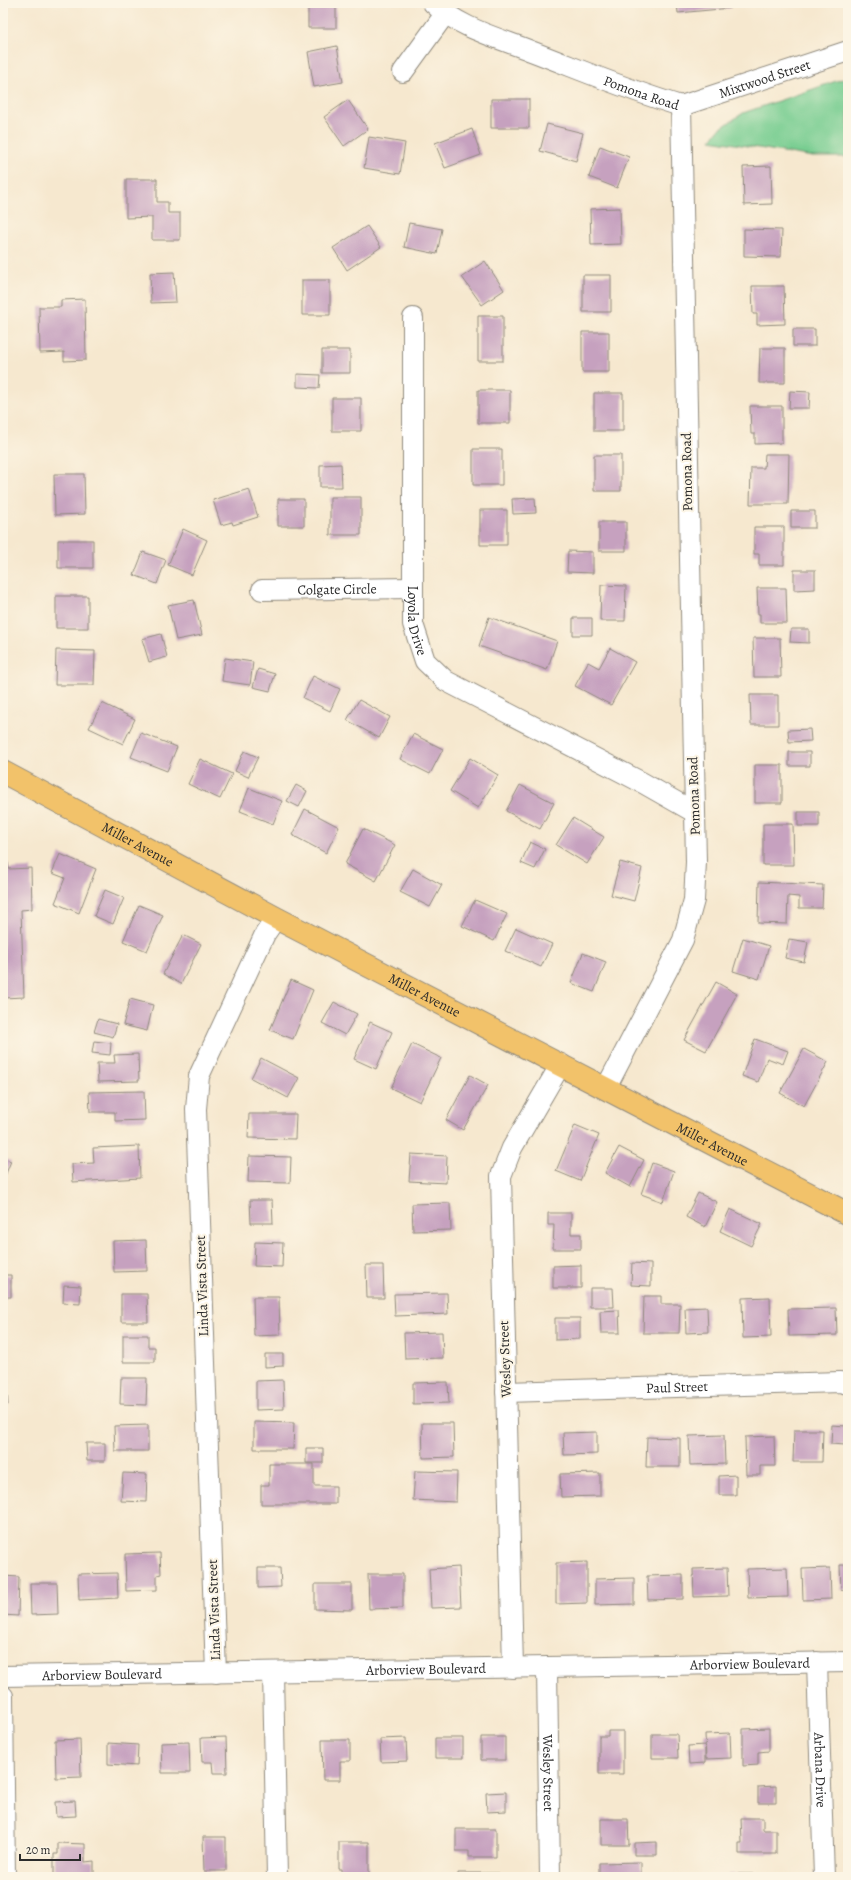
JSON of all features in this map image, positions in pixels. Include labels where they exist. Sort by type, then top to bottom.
[{"type":"main road","name":"Miller Avenue","points":[[3,772],[276,918],[561,1064],[848,1214]]},
{"type":"street","points":[[403,72],[439,9]]},
{"type":"street","name":"Pomona Road","points":[[439,9],[482,31],[640,94],[680,106],[696,862],[694,900],[683,940],[606,1088]]},
{"type":"street","name":"Mixtwood Street","points":[[680,106],[848,51]]},
{"type":"street","name":"Loyola Drive","points":[[412,318],[412,624],[425,661],[446,681],[643,783],[694,812]]},
{"type":"street","name":"Colgate Circle","points":[[262,590],[412,588]]},
{"type":"street","name":"Linda Vista Street","points":[[216,1673],[196,1117],[199,1076],[265,934],[276,918]]},
{"type":"street","name":"Wesley Street","points":[[513,1668],[501,1176],[512,1148],[561,1064]]},
{"type":"street","name":"Paul Street","points":[[506,1392],[840,1382],[848,1384]]},
{"type":"street","name":"Arbana Drive","points":[[817,1662],[824,1877]]},
{"type":"street","name":"Arborview Boulevard","points":[[3,1676],[848,1662]]},
{"type":"street","name":"Wesley Street","points":[[547,1668],[550,1877]]},
{"type":"street","points":[[273,1672],[276,1877]]},
{"type":"street","points":[[3,1696],[5,1877]]},
{"type":"green space","points":[[848,77],[848,157],[813,157],[711,140],[718,130],[743,113]]},
{"type":"building","points":[[81,3],[101,3],[101,5],[81,5]]},
{"type":"building","points":[[308,3],[336,3],[336,28],[308,28]]},
{"type":"building","points":[[618,3],[661,3],[661,6],[618,6]]},
{"type":"building","points":[[677,3],[730,3],[731,8],[678,13]]},
{"type":"building","points":[[337,46],[343,82],[314,87],[308,52]]},
{"type":"building","points":[[491,99],[529,99],[529,128],[491,128]]},
{"type":"building","points":[[348,100],[368,129],[344,146],[324,117]]},
{"type":"building","points":[[547,124],[583,133],[576,161],[540,151]]},
{"type":"building","points":[[472,129],[481,155],[445,168],[435,143]]},
{"type":"building","points":[[369,137],[405,143],[400,174],[364,168]]},
{"type":"building","points":[[600,146],[629,157],[617,188],[589,177]]},
{"type":"building","points":[[771,166],[772,204],[744,205],[743,167]]},
{"type":"building","points":[[126,179],[157,179],[157,202],[168,202],[168,213],[180,213],[180,240],[152,240],[152,217],[126,218]]},
{"type":"building","points":[[620,208],[621,244],[591,245],[590,209]]},
{"type":"building","points":[[409,223],[442,229],[437,254],[404,247]]},
{"type":"building","points":[[367,226],[381,247],[347,270],[333,248]]},
{"type":"building","points":[[744,229],[782,230],[781,257],[744,256]]},
{"type":"building","points":[[485,261],[504,290],[482,305],[462,277]]},
{"type":"building","points":[[174,272],[176,302],[151,303],[150,273]]},
{"type":"building","points":[[583,275],[611,275],[611,312],[583,312]]},
{"type":"building","points":[[302,280],[330,280],[330,315],[302,315]]},
{"type":"building","points":[[752,286],[784,286],[785,324],[757,325],[757,314],[753,314]]},
{"type":"building","points":[[85,299],[86,360],[64,361],[64,352],[40,353],[39,307],[61,307],[61,300]]},
{"type":"building","points":[[478,316],[503,316],[503,361],[478,361]]},
{"type":"building","points":[[793,329],[815,329],[815,346],[793,346]]},
{"type":"building","points":[[582,332],[609,332],[609,372],[582,372]]},
{"type":"building","points":[[760,348],[785,348],[785,383],[759,383]]},
{"type":"building","points":[[322,350],[350,350],[350,373],[322,373]]},
{"type":"building","points":[[297,374],[320,375],[319,388],[297,387]]},
{"type":"building","points":[[478,390],[510,390],[510,423],[478,423]]},
{"type":"building","points":[[790,391],[810,392],[809,408],[789,408]]},
{"type":"building","points":[[594,393],[623,393],[623,431],[594,431]]},
{"type":"building","points":[[332,398],[361,398],[361,431],[332,431]]},
{"type":"building","points":[[750,406],[782,406],[782,443],[755,444],[755,434],[751,434]]},
{"type":"building","points":[[473,449],[502,449],[502,485],[473,485]]},
{"type":"building","points":[[765,454],[789,454],[788,504],[750,504],[751,468],[764,468]]},
{"type":"building","points":[[594,455],[621,455],[621,491],[594,491]]},
{"type":"building","points":[[341,464],[342,487],[320,487],[320,465]]},
{"type":"building","points":[[54,474],[84,474],[85,514],[55,515]]},
{"type":"building","points":[[249,489],[258,517],[233,525],[232,522],[221,525],[213,500]]},
{"type":"building","points":[[330,497],[361,497],[361,535],[330,535]]},
{"type":"building","points":[[535,498],[536,513],[513,514],[512,499]]},
{"type":"building","points":[[278,499],[304,499],[304,526],[278,526]]},
{"type":"building","points":[[480,510],[507,510],[507,545],[480,545]]},
{"type":"building","points":[[791,511],[815,511],[815,528],[791,528]]},
{"type":"building","points":[[599,522],[626,522],[626,551],[599,551]]},
{"type":"building","points":[[754,527],[784,527],[784,565],[759,565],[759,554],[754,554]]},
{"type":"building","points":[[183,529],[207,540],[192,575],[168,565]]},
{"type":"building","points":[[58,540],[93,540],[93,568],[58,568]]},
{"type":"building","points":[[568,551],[593,552],[593,573],[567,572]]},
{"type":"building","points":[[143,552],[166,560],[157,584],[134,575]]},
{"type":"building","points":[[794,570],[815,570],[815,589],[794,590]]},
{"type":"building","points":[[601,585],[626,586],[625,621],[600,621]]},
{"type":"building","points":[[757,588],[786,588],[787,623],[760,623],[760,614],[758,614]]},
{"type":"building","points":[[56,596],[88,596],[88,628],[56,628]]},
{"type":"building","points":[[194,600],[202,635],[176,640],[168,605]]},
{"type":"building","points":[[489,617],[557,641],[547,670],[479,646]]},
{"type":"building","points":[[573,618],[592,618],[592,635],[573,635]]},
{"type":"building","points":[[791,629],[809,629],[809,643],[790,642]]},
{"type":"building","points":[[161,634],[167,657],[149,662],[142,639]]},
{"type":"building","points":[[753,638],[780,638],[781,677],[754,677]]},
{"type":"building","points":[[610,648],[635,662],[611,705],[575,686],[588,662],[599,668]]},
{"type":"building","points":[[56,650],[95,651],[94,685],[55,685]]},
{"type":"building","points":[[225,658],[253,662],[250,685],[222,681]]},
{"type":"building","points":[[258,669],[275,674],[270,691],[253,687]]},
{"type":"building","points":[[313,676],[340,689],[330,711],[303,698]]},
{"type":"building","points":[[750,695],[778,695],[778,725],[751,725]]},
{"type":"building","points":[[359,700],[390,717],[379,738],[347,720]]},
{"type":"building","points":[[102,703],[135,719],[123,744],[89,728]]},
{"type":"building","points":[[810,729],[811,741],[789,742],[788,730]]},
{"type":"building","points":[[141,733],[177,747],[167,771],[131,757]]},
{"type":"building","points":[[413,734],[443,749],[430,774],[400,759]]},
{"type":"building","points":[[244,751],[258,757],[248,777],[235,771]]},
{"type":"building","points":[[789,752],[810,752],[810,766],[789,766]]},
{"type":"building","points":[[470,758],[498,775],[478,808],[450,791]]},
{"type":"building","points":[[200,759],[232,774],[220,799],[188,784]]},
{"type":"building","points":[[755,765],[782,765],[782,803],[755,803]]},
{"type":"building","points":[[296,785],[307,791],[299,807],[287,801]]},
{"type":"building","points":[[520,785],[554,803],[540,829],[506,811]]},
{"type":"building","points":[[249,788],[282,801],[273,824],[240,811]]},
{"type":"building","points":[[305,809],[339,827],[326,853],[292,835]]},
{"type":"building","points":[[798,812],[819,812],[819,826],[798,826]]},
{"type":"building","points":[[573,818],[604,837],[587,864],[556,845]]},
{"type":"building","points":[[763,824],[793,824],[794,865],[763,865]]},
{"type":"building","points":[[363,829],[395,845],[376,881],[345,864]]},
{"type":"building","points":[[530,842],[545,849],[535,869],[521,863]]},
{"type":"building","points":[[60,854],[96,869],[79,913],[55,903],[65,878],[52,873]]},
{"type":"building","points":[[620,862],[642,868],[634,901],[611,895]]},
{"type":"building","points":[[3,863],[8,863],[9,869],[31,868],[32,909],[21,910],[24,997],[3,998]]},
{"type":"building","points":[[413,869],[442,885],[430,907],[400,892]]},
{"type":"building","points":[[759,882],[823,885],[822,908],[799,908],[799,897],[788,896],[787,924],[758,923]]},
{"type":"building","points":[[105,890],[124,898],[113,924],[94,916]]},
{"type":"building","points":[[475,900],[507,914],[494,941],[462,926]]},
{"type":"building","points":[[139,905],[163,915],[147,951],[123,941]]},
{"type":"building","points":[[516,928],[552,944],[541,967],[505,951]]},
{"type":"building","points":[[183,935],[201,944],[181,984],[163,974]]},
{"type":"building","points":[[743,938],[769,946],[759,979],[733,971]]},
{"type":"building","points":[[789,939],[808,942],[804,962],[785,958]]},
{"type":"building","points":[[583,953],[606,962],[594,992],[571,983]]},
{"type":"building","points":[[291,980],[313,990],[293,1039],[270,1030]]},
{"type":"building","points":[[716,982],[737,994],[706,1051],[684,1040]]},
{"type":"building","points":[[130,999],[153,1005],[147,1031],[123,1025]]},
{"type":"building","points":[[334,1002],[357,1014],[345,1035],[322,1023]]},
{"type":"building","points":[[98,1019],[117,1024],[113,1037],[94,1032]]},
{"type":"building","points":[[370,1022],[392,1032],[376,1069],[354,1059]]},
{"type":"building","points":[[755,1039],[788,1051],[783,1064],[767,1058],[758,1082],[742,1076]]},
{"type":"building","points":[[94,1041],[111,1043],[110,1055],[92,1053]]},
{"type":"building","points":[[412,1044],[441,1058],[420,1102],[391,1088]]},
{"type":"building","points":[[804,1049],[828,1062],[804,1106],[780,1093]]},
{"type":"building","points":[[138,1054],[139,1081],[98,1082],[97,1063],[115,1063],[114,1055]]},
{"type":"building","points":[[261,1058],[299,1078],[288,1098],[251,1078]]},
{"type":"building","points":[[470,1075],[488,1085],[463,1130],[446,1120]]},
{"type":"building","points":[[144,1091],[145,1120],[115,1121],[115,1112],[90,1112],[89,1092]]},
{"type":"building","points":[[249,1114],[296,1114],[295,1139],[248,1138]]},
{"type":"building","points":[[575,1125],[599,1135],[580,1181],[556,1171]]},
{"type":"building","points":[[139,1146],[140,1178],[73,1182],[72,1164],[94,1163],[93,1148]]},
{"type":"building","points":[[619,1147],[644,1160],[630,1187],[605,1173]]},
{"type":"building","points":[[411,1154],[447,1156],[446,1183],[409,1181]]},
{"type":"building","points":[[249,1156],[291,1157],[290,1183],[248,1182]]},
{"type":"building","points":[[3,1158],[11,1161],[3,1181]]},
{"type":"building","points":[[652,1163],[674,1171],[663,1202],[641,1194]]},
{"type":"building","points":[[698,1193],[717,1202],[705,1227],[686,1217]]},
{"type":"building","points":[[250,1200],[272,1200],[273,1223],[251,1223]]},
{"type":"building","points":[[450,1203],[451,1230],[413,1231],[412,1204]]},
{"type":"building","points":[[730,1209],[762,1224],[751,1246],[720,1231]]},
{"type":"building","points":[[548,1213],[571,1213],[571,1234],[581,1234],[581,1249],[553,1249],[554,1225],[548,1225]]},
{"type":"building","points":[[146,1240],[147,1271],[114,1272],[113,1241]]},
{"type":"building","points":[[255,1242],[283,1243],[282,1267],[254,1266]]},
{"type":"building","points":[[632,1263],[651,1264],[651,1286],[631,1285]]},
{"type":"building","points":[[366,1265],[383,1265],[384,1298],[367,1298]]},
{"type":"building","points":[[581,1265],[581,1288],[553,1288],[553,1266]]},
{"type":"building","points":[[3,1275],[11,1275],[11,1297],[3,1297]]},
{"type":"building","points":[[64,1285],[81,1286],[80,1304],[63,1303]]},
{"type":"building","points":[[590,1288],[613,1288],[614,1307],[590,1307]]},
{"type":"building","points":[[447,1293],[448,1314],[395,1316],[394,1294]]},
{"type":"building","points":[[121,1294],[147,1294],[148,1322],[121,1322]]},
{"type":"building","points":[[644,1296],[661,1296],[661,1304],[680,1304],[679,1333],[643,1333]]},
{"type":"building","points":[[253,1297],[279,1297],[280,1335],[254,1336]]},
{"type":"building","points":[[770,1297],[771,1337],[743,1338],[742,1298]]},
{"type":"building","points":[[707,1307],[708,1332],[686,1333],[685,1308]]},
{"type":"building","points":[[836,1308],[837,1335],[789,1336],[788,1309]]},
{"type":"building","points":[[619,1310],[620,1333],[601,1333],[600,1311]]},
{"type":"building","points":[[555,1318],[580,1318],[580,1339],[555,1340]]},
{"type":"building","points":[[442,1332],[443,1358],[405,1359],[404,1333]]},
{"type":"building","points":[[123,1335],[148,1335],[148,1347],[155,1347],[155,1362],[123,1362]]},
{"type":"building","points":[[265,1354],[283,1354],[283,1366],[265,1367]]},
{"type":"building","points":[[121,1378],[147,1378],[146,1405],[120,1404]]},
{"type":"building","points":[[283,1380],[284,1409],[256,1410],[256,1381]]},
{"type":"building","points":[[448,1382],[449,1403],[413,1404],[413,1383]]},
{"type":"building","points":[[7,1387],[8,1405],[3,1405],[3,1388]]},
{"type":"building","points":[[254,1422],[294,1423],[293,1449],[254,1449]]},
{"type":"building","points":[[422,1423],[453,1423],[454,1457],[423,1458]]},
{"type":"building","points":[[148,1425],[148,1451],[115,1451],[114,1426]]},
{"type":"building","points":[[832,1425],[846,1426],[845,1445],[831,1444]]},
{"type":"building","points":[[794,1430],[823,1430],[822,1462],[793,1462]]},
{"type":"building","points":[[597,1432],[597,1454],[564,1455],[563,1433]]},
{"type":"building","points":[[724,1435],[725,1464],[690,1465],[689,1436]]},
{"type":"building","points":[[774,1436],[775,1466],[760,1466],[760,1475],[746,1475],[745,1437]]},
{"type":"building","points":[[647,1437],[680,1438],[680,1467],[646,1467]]},
{"type":"building","points":[[86,1443],[105,1443],[105,1461],[87,1461]]},
{"type":"building","points":[[306,1448],[323,1448],[323,1463],[306,1463]]},
{"type":"building","points":[[269,1464],[314,1464],[314,1486],[336,1486],[336,1504],[261,1504],[261,1485],[269,1485]]},
{"type":"building","points":[[415,1471],[457,1472],[456,1502],[413,1500]]},
{"type":"building","points":[[123,1473],[147,1474],[146,1502],[121,1501]]},
{"type":"building","points":[[600,1473],[600,1496],[561,1497],[560,1474]]},
{"type":"building","points":[[736,1475],[736,1495],[719,1495],[719,1476]]},
{"type":"building","points":[[160,1553],[161,1574],[157,1575],[157,1590],[126,1591],[125,1554]]},
{"type":"building","points":[[587,1562],[587,1603],[556,1604],[556,1563]]},
{"type":"building","points":[[840,1565],[848,1565],[848,1589],[841,1590]]},
{"type":"building","points":[[459,1567],[461,1607],[431,1608],[429,1569]]},
{"type":"building","points":[[258,1568],[280,1568],[281,1587],[258,1588]]},
{"type":"building","points":[[727,1568],[728,1596],[694,1597],[693,1569]]},
{"type":"building","points":[[787,1568],[788,1597],[748,1598],[747,1569]]},
{"type":"building","points":[[830,1568],[831,1599],[803,1600],[802,1569]]},
{"type":"building","points":[[117,1573],[118,1598],[79,1600],[78,1574]]},
{"type":"building","points":[[368,1574],[403,1574],[403,1608],[369,1609]]},
{"type":"building","points":[[683,1575],[683,1599],[648,1600],[647,1576]]},
{"type":"building","points":[[3,1576],[19,1577],[18,1616],[3,1615]]},
{"type":"building","points":[[634,1578],[634,1604],[595,1605],[595,1579]]},
{"type":"building","points":[[30,1583],[57,1583],[58,1614],[31,1615]]},
{"type":"building","points":[[315,1584],[352,1584],[352,1610],[315,1609]]},
{"type":"building","points":[[769,1728],[769,1751],[758,1752],[758,1765],[743,1766],[743,1729]]},
{"type":"building","points":[[608,1731],[623,1731],[623,1774],[599,1774],[599,1736],[608,1736]]},
{"type":"building","points":[[730,1733],[731,1758],[706,1759],[705,1734]]},
{"type":"building","points":[[652,1734],[677,1734],[678,1758],[652,1758]]},
{"type":"building","points":[[226,1737],[227,1773],[213,1773],[212,1762],[202,1762],[201,1738]]},
{"type":"building","points":[[481,1737],[505,1737],[505,1760],[481,1760]]},
{"type":"building","points":[[406,1738],[407,1761],[381,1762],[380,1739]]},
{"type":"building","points":[[435,1738],[463,1738],[463,1758],[435,1758]]},
{"type":"building","points":[[80,1739],[81,1777],[56,1778],[55,1740]]},
{"type":"building","points":[[322,1740],[350,1740],[350,1761],[340,1761],[340,1780],[323,1780]]},
{"type":"building","points":[[189,1742],[190,1773],[162,1773],[161,1743]]},
{"type":"building","points":[[108,1743],[138,1745],[137,1766],[108,1764]]},
{"type":"building","points":[[705,1745],[705,1763],[689,1764],[688,1746]]},
{"type":"building","points":[[776,1786],[776,1803],[758,1803],[758,1787]]},
{"type":"building","points":[[506,1792],[506,1811],[487,1812],[486,1793]]},
{"type":"building","points":[[75,1801],[76,1816],[56,1817],[55,1802]]},
{"type":"building","points":[[741,1818],[763,1818],[763,1830],[776,1830],[776,1854],[739,1854],[739,1843],[742,1843]]},
{"type":"building","points":[[601,1819],[628,1819],[629,1845],[601,1845]]},
{"type":"building","points":[[456,1829],[496,1829],[496,1857],[469,1857],[469,1851],[456,1851]]},
{"type":"building","points":[[203,1837],[226,1837],[226,1871],[204,1871]]},
{"type":"building","points":[[339,1842],[369,1842],[369,1875],[385,1875],[385,1877],[342,1877],[342,1869],[339,1869]]},
{"type":"building","points":[[657,1842],[657,1855],[634,1855],[634,1843]]},
{"type":"building","points":[[58,1843],[85,1844],[85,1862],[94,1861],[94,1874],[54,1875],[54,1854],[58,1854]]},
{"type":"building","points":[[641,1862],[641,1877],[599,1877],[599,1863]]},
{"type":"building","points":[[458,1873],[498,1873],[498,1877],[458,1877]]},
{"type":"building","points":[[728,1874],[768,1874],[768,1877],[728,1877]]}]
